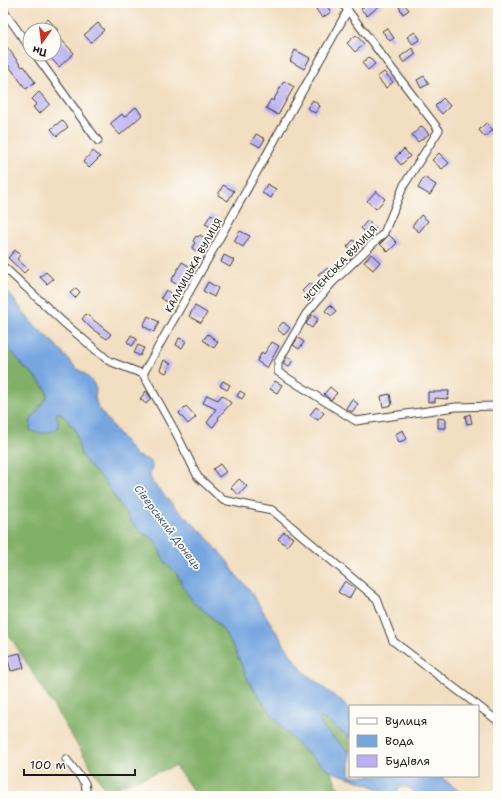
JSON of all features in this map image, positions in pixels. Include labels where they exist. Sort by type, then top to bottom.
[{"type":"street","points":[[342,3],[348,10]]},
{"type":"street","points":[[3,10],[22,37]]},
{"type":"street","name":"УСПЕНСЬКА ВУЛИЦЯ","points":[[348,10],[440,130],[404,185],[384,233],[331,284],[306,314],[278,362],[278,372],[356,421],[456,407],[498,406]]},
{"type":"street","name":"КАЛМИЦЬКА ВУЛИЦЯ","points":[[142,374],[348,10]]},
{"type":"street","points":[[40,62],[98,141]]},
{"type":"street","points":[[3,266],[109,362],[142,374],[176,433],[198,477],[223,500],[272,510],[377,599],[393,641],[477,705]]},
{"type":"street","points":[[479,707],[498,721]]},
{"type":"street","points":[[66,759],[85,783],[87,796]]},
{"type":"green space","points":[[3,341],[24,367],[32,373],[47,391],[47,397],[31,420],[30,430],[34,432],[41,432],[48,429],[58,421],[56,415],[58,412],[63,415],[75,429],[87,463],[105,482],[121,508],[134,525],[155,540],[165,562],[177,574],[205,611],[223,630],[234,648],[249,682],[270,712],[302,749],[330,771],[343,796],[197,796],[175,766],[106,791],[3,625]]},
{"type":"green space","points":[[320,718],[324,719],[349,737],[349,752],[326,731],[319,721]]},
{"type":"water","name":"Сіверський Донець","points":[[3,285],[31,322],[54,343],[76,368],[92,381],[96,389],[95,398],[98,408],[134,453],[137,456],[151,462],[152,467],[150,475],[152,482],[178,510],[203,533],[228,562],[235,574],[249,589],[293,658],[305,673],[342,702],[349,710],[349,737],[324,719],[320,718],[319,721],[326,731],[349,752],[349,777],[441,777],[465,796],[423,797],[408,787],[402,787],[398,788],[398,793],[400,796],[389,796],[370,785],[330,771],[302,749],[270,712],[249,682],[234,648],[223,630],[213,618],[194,603],[177,574],[165,562],[155,540],[140,531],[134,525],[105,482],[87,463],[81,454],[75,429],[63,415],[58,412],[56,415],[58,428],[55,430],[48,433],[41,433],[30,430],[31,420],[47,397],[47,391],[32,373],[24,367],[3,341]]},
{"type":"building","points":[[325,3],[331,12],[322,18],[316,9]]},
{"type":"building","points":[[369,3],[383,3],[367,16],[361,9]]},
{"type":"building","points":[[404,4],[409,10],[403,14],[399,7]]},
{"type":"building","points":[[98,23],[104,30],[91,42],[84,35]]},
{"type":"building","points":[[387,28],[394,38],[390,41],[382,31]]},
{"type":"building","points":[[415,32],[420,39],[413,44],[407,37]]},
{"type":"building","points":[[356,35],[364,44],[355,52],[347,43]]},
{"type":"building","points":[[62,40],[74,53],[59,67],[54,62],[62,62]]},
{"type":"building","points":[[7,47],[22,67],[24,66],[35,82],[26,89],[9,66],[8,67],[3,61],[3,51]]},
{"type":"building","points":[[412,48],[416,54],[404,63],[400,57]]},
{"type":"building","points":[[295,50],[310,58],[304,69],[290,61]]},
{"type":"building","points":[[369,57],[375,64],[368,70],[362,63]]},
{"type":"building","points":[[384,72],[393,82],[386,88],[377,77]]},
{"type":"building","points":[[424,76],[429,84],[421,88],[417,80]]},
{"type":"building","points":[[284,81],[294,87],[278,115],[266,108],[271,99],[273,101]]},
{"type":"building","points":[[39,92],[50,104],[39,114],[33,107],[37,104],[32,99]]},
{"type":"building","points":[[443,98],[450,106],[442,114],[435,106]]},
{"type":"building","points":[[313,100],[320,106],[315,113],[307,108]]},
{"type":"building","points":[[136,107],[142,115],[120,135],[110,124],[122,114],[124,117]]},
{"type":"building","points":[[62,120],[68,127],[57,136],[51,129]]},
{"type":"building","points":[[486,123],[493,130],[485,137],[479,130]]},
{"type":"building","points":[[422,126],[429,134],[418,142],[412,135]]},
{"type":"building","points":[[256,134],[265,139],[260,147],[251,142]]},
{"type":"building","points":[[404,149],[410,156],[401,165],[395,158]]},
{"type":"building","points":[[93,151],[100,157],[89,168],[83,162]]},
{"type":"building","points":[[439,153],[449,163],[442,169],[432,160]]},
{"type":"building","points":[[424,177],[436,185],[430,195],[418,188]]},
{"type":"building","points":[[267,184],[276,189],[271,198],[262,193]]},
{"type":"building","points":[[223,185],[234,191],[228,201],[218,195]]},
{"type":"building","points":[[376,191],[385,199],[376,209],[367,201]]},
{"type":"building","points":[[211,214],[219,219],[213,228],[205,224]]},
{"type":"building","points":[[421,215],[428,221],[419,232],[412,226]]},
{"type":"building","points":[[368,220],[376,228],[368,235],[361,228]]},
{"type":"building","points":[[240,231],[250,236],[243,247],[234,241]]},
{"type":"building","points":[[200,235],[207,239],[199,253],[192,248],[195,243],[193,241],[196,236],[198,237]]},
{"type":"building","points":[[389,235],[397,243],[388,252],[380,244]]},
{"type":"building","points":[[353,240],[359,245],[353,252],[347,247]]},
{"type":"building","points":[[15,250],[20,255],[17,259],[28,269],[24,273],[8,258]]},
{"type":"building","points":[[371,254],[380,262],[373,270],[364,262]]},
{"type":"building","points":[[224,255],[234,260],[230,267],[221,262]]},
{"type":"building","points":[[182,262],[191,267],[180,286],[171,281]]},
{"type":"building","points":[[328,268],[332,275],[323,281],[318,274]]},
{"type":"building","points":[[46,272],[53,279],[47,284],[40,277]]},
{"type":"building","points":[[208,282],[218,288],[214,297],[203,291]]},
{"type":"building","points":[[310,283],[316,290],[308,297],[302,291]]},
{"type":"building","points":[[76,288],[80,292],[75,298],[70,293]]},
{"type":"building","points":[[166,290],[175,296],[170,304],[161,298]]},
{"type":"building","points":[[330,305],[336,311],[332,316],[325,311]]},
{"type":"building","points":[[195,306],[207,313],[201,323],[189,316]]},
{"type":"building","points":[[86,314],[111,334],[107,339],[92,329],[82,319]]},
{"type":"building","points":[[312,315],[318,319],[312,328],[306,324]]},
{"type":"building","points":[[148,316],[159,322],[154,332],[143,326]]},
{"type":"building","points":[[283,322],[290,328],[284,335],[277,329]]},
{"type":"building","points":[[208,334],[218,342],[214,348],[203,340]]},
{"type":"building","points":[[131,335],[137,339],[132,346],[127,342]]},
{"type":"building","points":[[179,338],[186,341],[182,348],[176,345]]},
{"type":"building","points":[[298,338],[304,342],[299,349],[293,345]]},
{"type":"building","points":[[272,342],[279,346],[267,368],[257,361],[262,352],[264,354]]},
{"type":"building","points":[[138,345],[144,348],[140,356],[134,353]]},
{"type":"building","points":[[287,357],[293,360],[289,367],[283,364]]},
{"type":"building","points":[[164,360],[171,364],[166,373],[160,370]]},
{"type":"building","points":[[223,381],[230,385],[227,390],[220,386]]},
{"type":"building","points":[[275,381],[282,385],[277,393],[270,389]]},
{"type":"building","points":[[330,387],[337,393],[331,400],[324,394]]},
{"type":"building","points":[[146,391],[151,398],[146,404],[140,399]]},
{"type":"building","points":[[240,391],[245,394],[242,399],[237,396]]},
{"type":"building","points":[[449,391],[448,399],[435,398],[435,402],[428,402],[428,392]]},
{"type":"building","points":[[390,394],[392,405],[383,407],[381,396]]},
{"type":"building","points":[[207,395],[218,400],[222,395],[231,403],[218,418],[219,419],[213,427],[207,423],[216,409],[203,403]]},
{"type":"building","points":[[352,399],[358,404],[352,412],[346,408]]},
{"type":"building","points":[[186,406],[196,417],[188,424],[179,413]]},
{"type":"building","points":[[316,407],[324,413],[318,420],[310,415]]},
{"type":"building","points":[[470,414],[472,423],[467,424],[465,416]]},
{"type":"building","points":[[438,418],[446,419],[446,428],[438,428]]},
{"type":"building","points":[[403,430],[407,439],[399,442],[395,434]]},
{"type":"building","points":[[220,464],[226,472],[219,477],[213,469]]},
{"type":"building","points":[[239,479],[247,486],[239,495],[231,488]]},
{"type":"building","points":[[284,532],[293,538],[287,546],[278,539]]},
{"type":"building","points":[[345,581],[355,588],[349,599],[338,592]]},
{"type":"building","points":[[20,653],[24,668],[11,671],[7,656]]}]
